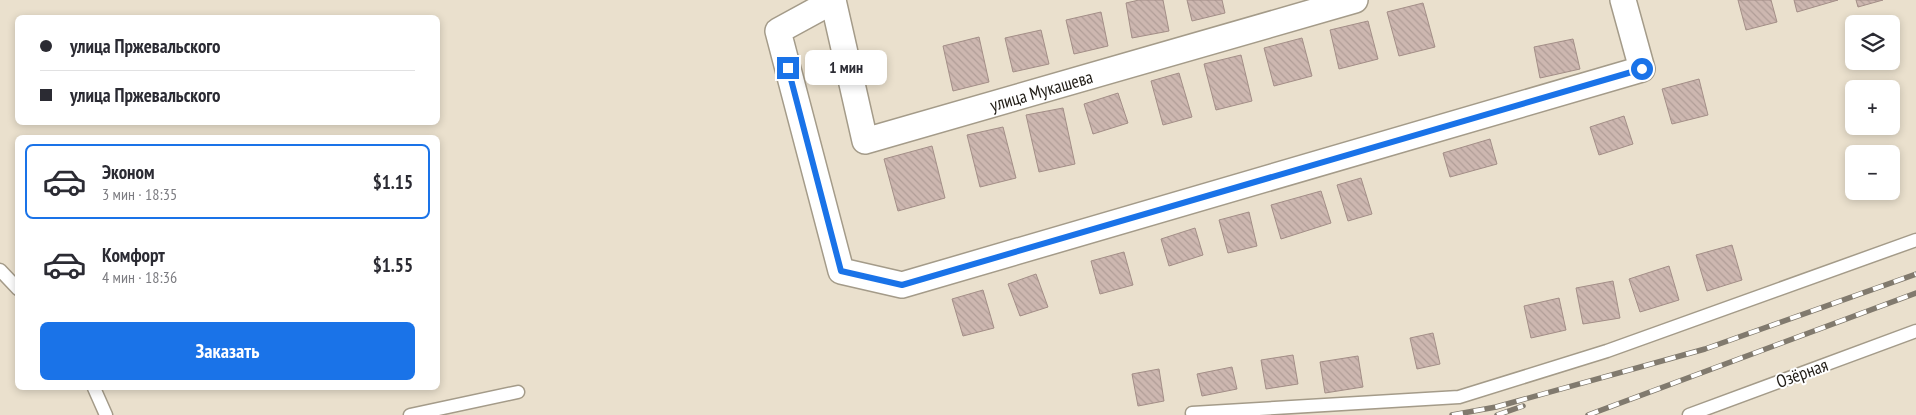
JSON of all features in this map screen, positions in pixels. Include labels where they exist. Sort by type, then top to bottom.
[{"type":"street","name":"улица Мукашева","points":[[833,1],[865,141],[1355,0]]},
{"type":"street","points":[[833,1],[778,31],[841,271],[902,285],[1642,69],[1628,1]]},
{"type":"lane","points":[[1192,413],[1459,397],[1607,352],[1916,240]]},
{"type":"lane","points":[[0,270],[15,286]]},
{"type":"lane","name":"Озёрная","points":[[1689,415],[1916,331]]},
{"type":"lane","points":[[95,390],[106,415]]},
{"type":"lane","points":[[410,415],[518,392]]},
{"type":"building","points":[[1139,0],[1163,0],[1169,31],[1132,38],[1126,3]]},
{"type":"building","points":[[1187,0],[1222,0],[1225,13],[1192,21]]},
{"type":"building","points":[[1738,0],[1771,0],[1777,22],[1746,30]]},
{"type":"building","points":[[1794,0],[1838,0],[1797,12]]},
{"type":"building","points":[[1856,0],[1883,0],[1858,7]]},
{"type":"building","points":[[1423,3],[1435,47],[1399,56],[1387,12]]},
{"type":"building","points":[[1101,12],[1108,46],[1074,54],[1066,20]]},
{"type":"building","points":[[1368,21],[1378,59],[1339,69],[1330,30]]},
{"type":"building","points":[[1041,30],[1049,64],[1013,72],[1005,38]]},
{"type":"building","points":[[979,37],[989,82],[953,91],[943,46]]},
{"type":"building","points":[[1302,38],[1312,76],[1274,86],[1264,48]]},
{"type":"building","points":[[1573,39],[1580,69],[1540,78],[1534,47]]},
{"type":"building","points":[[1241,55],[1252,101],[1216,110],[1204,64]]},
{"type":"building","points":[[1179,73],[1192,117],[1163,125],[1151,81]]},
{"type":"building","points":[[1699,79],[1708,115],[1672,124],[1662,89]]},
{"type":"building","points":[[1118,93],[1128,123],[1093,134],[1084,104]]},
{"type":"building","points":[[1063,108],[1075,164],[1039,172],[1026,115]]},
{"type":"building","points":[[1624,116],[1633,144],[1599,155],[1590,127]]},
{"type":"building","points":[[1003,127],[1016,178],[980,187],[967,135]]},
{"type":"building","points":[[1490,139],[1497,164],[1450,177],[1443,153]]},
{"type":"building","points":[[932,146],[945,198],[898,211],[884,159]]},
{"type":"building","points":[[1361,178],[1372,214],[1348,221],[1337,185]]},
{"type":"building","points":[[1321,191],[1331,223],[1281,239],[1271,205]]},
{"type":"building","points":[[1249,212],[1257,246],[1228,253],[1219,220]]},
{"type":"building","points":[[1195,228],[1203,255],[1169,266],[1161,239]]},
{"type":"building","points":[[1732,245],[1742,280],[1707,291],[1696,255]]},
{"type":"building","points":[[1124,252],[1133,285],[1100,294],[1091,261]]},
{"type":"building","points":[[1669,266],[1679,300],[1640,312],[1629,279]]},
{"type":"building","points":[[1036,274],[1048,307],[1020,316],[1008,284]]},
{"type":"building","points":[[1613,281],[1620,318],[1583,324],[1576,288]]},
{"type":"building","points":[[983,290],[994,328],[963,336],[952,299]]},
{"type":"building","points":[[1559,298],[1566,330],[1531,338],[1524,306]]},
{"type":"building","points":[[1433,333],[1440,364],[1417,369],[1410,338]]},
{"type":"building","points":[[1293,355],[1298,384],[1266,389],[1261,360]]},
{"type":"building","points":[[1358,356],[1363,387],[1325,393],[1320,362]]},
{"type":"building","points":[[1232,367],[1237,389],[1202,396],[1197,374]]},
{"type":"building","points":[[1159,369],[1164,401],[1138,406],[1132,374]]},
{"type":"railway","points":[[1452,415],[1496,407],[1705,349],[1916,274]]},
{"type":"railway","points":[[1588,415],[1916,293]]},
{"type":"railway","points":[[1497,415],[1523,406]]},
{"type":"route","points":[[788,68],[841,271],[902,285],[1642,69]]}]
